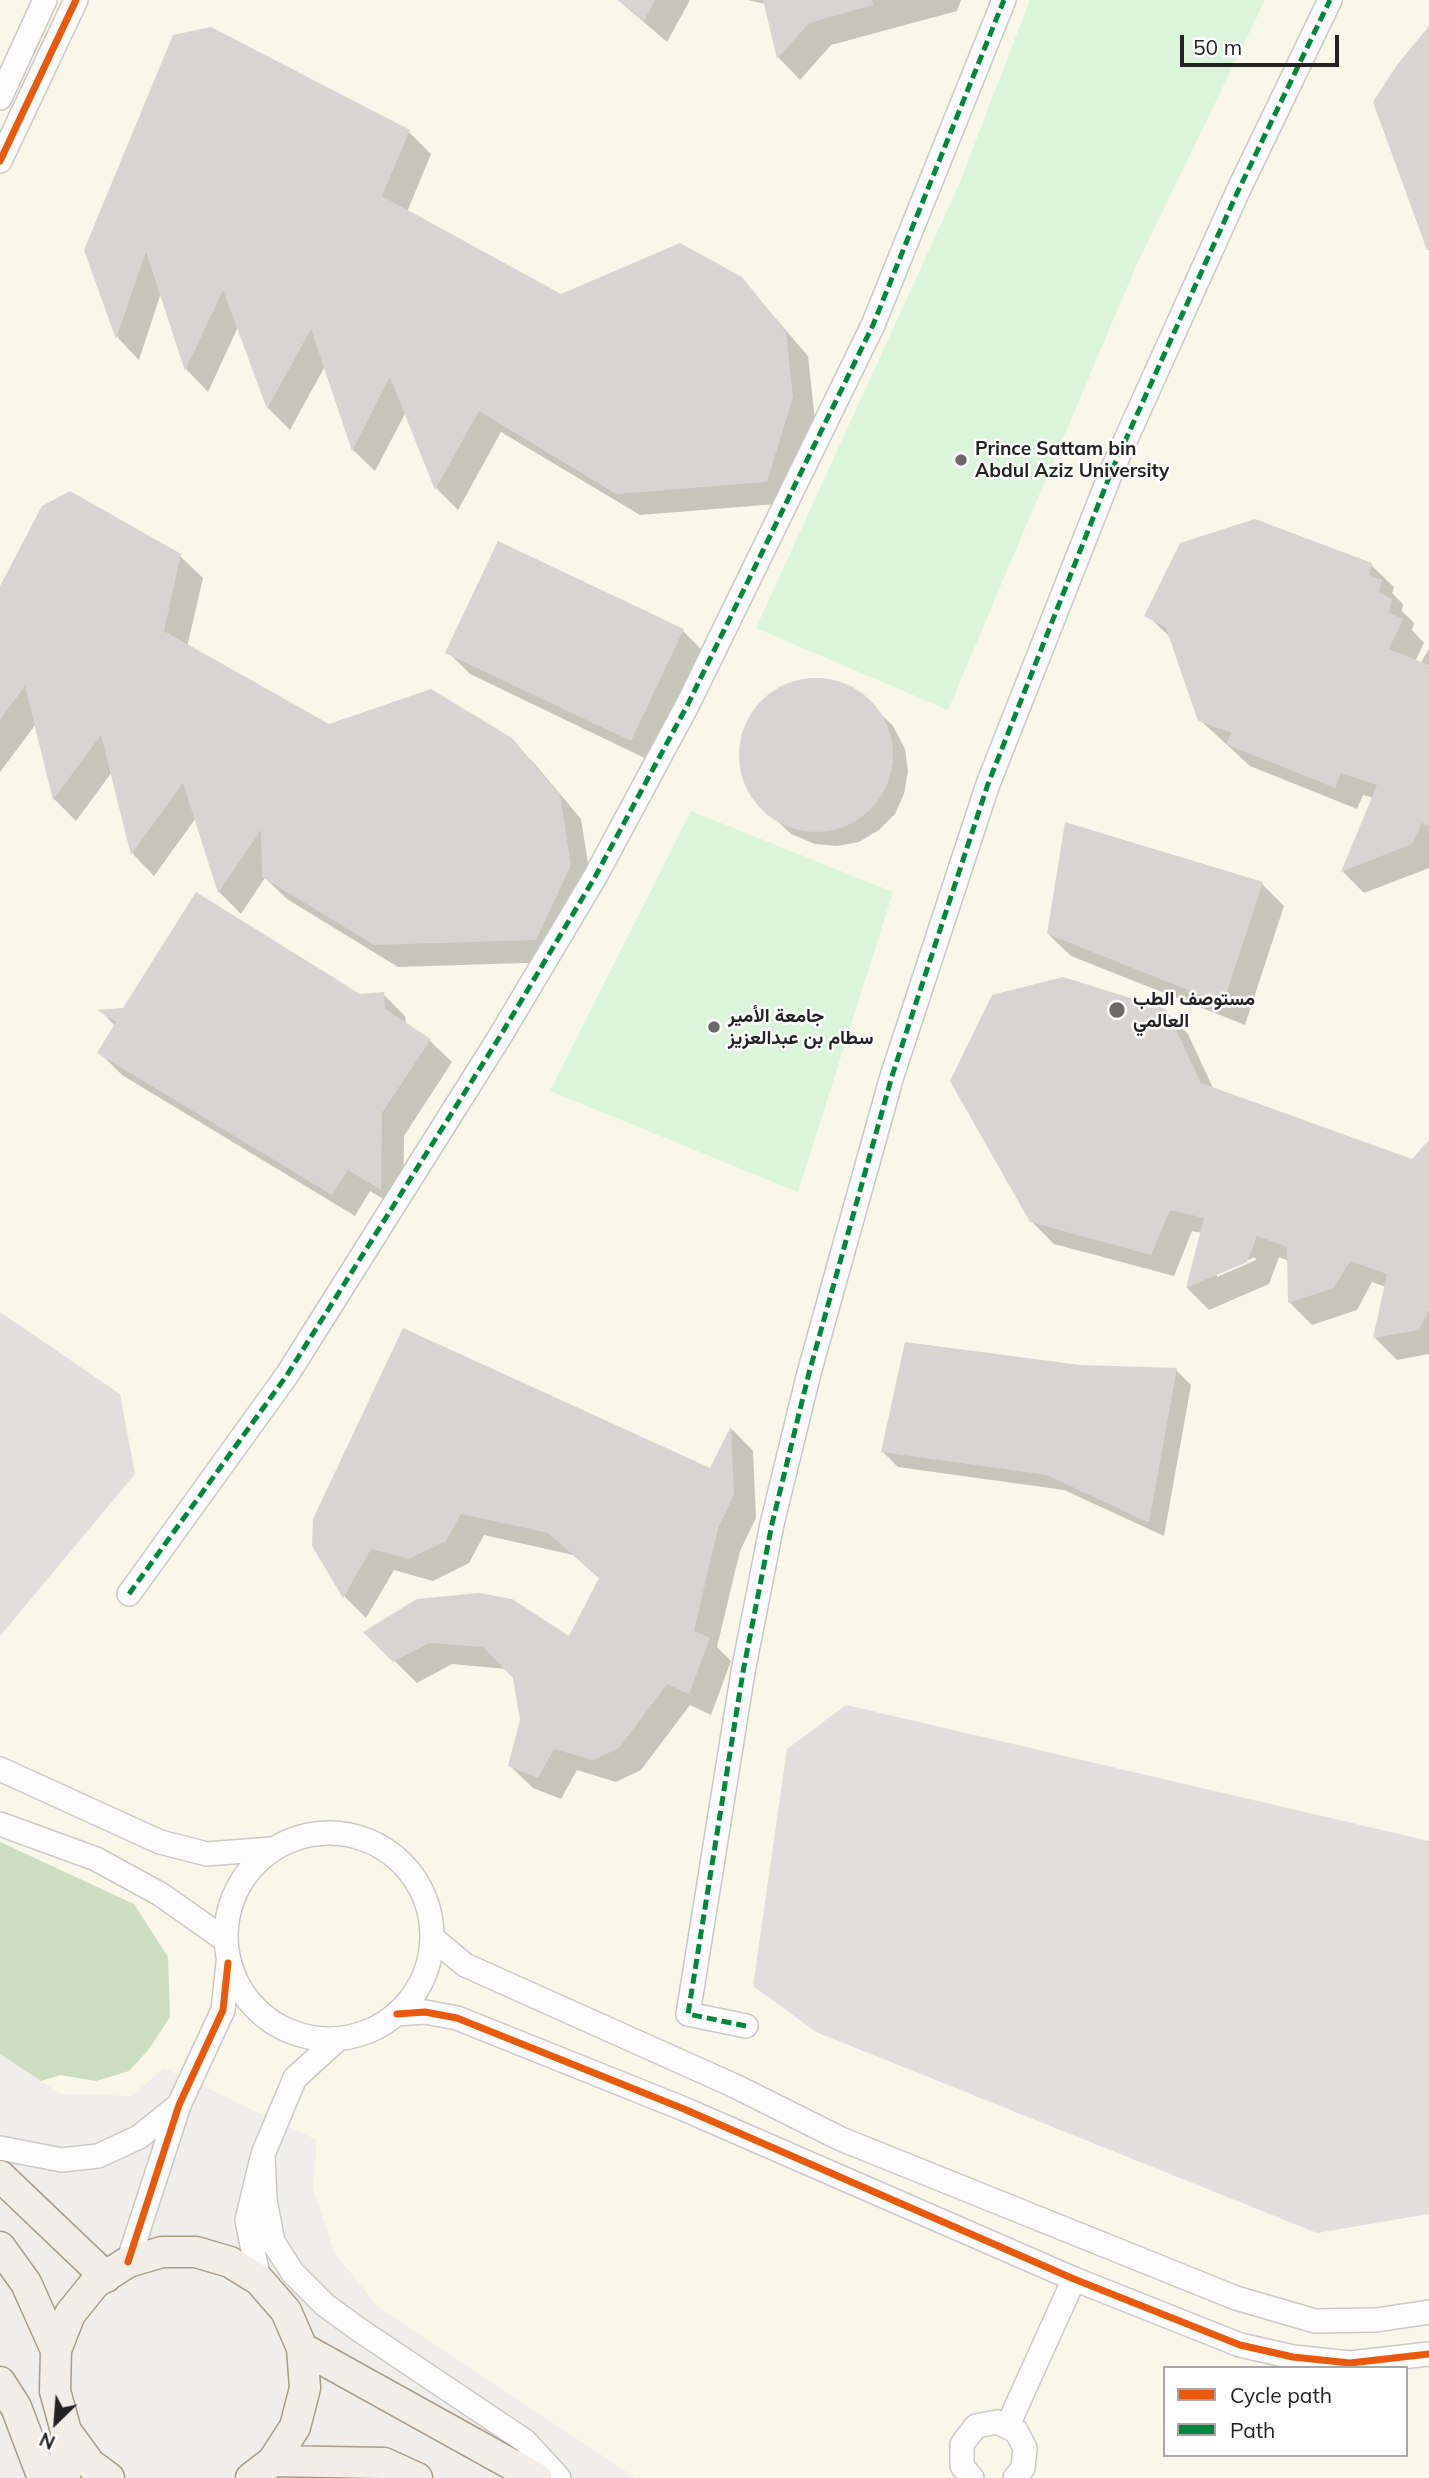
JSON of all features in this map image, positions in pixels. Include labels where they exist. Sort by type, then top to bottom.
[{"type":"main road","points":[[0,2176],[117,2269]]},
{"type":"main road","points":[[0,2247],[26,2283],[57,2350]]},
{"type":"main road","points":[[65,2478],[66,2431],[55,2391],[57,2350],[71,2314],[95,2283],[117,2269],[162,2252],[197,2252],[230,2262],[260,2280],[286,2311],[302,2348],[304,2388],[295,2427],[262,2469]]},
{"type":"main road","points":[[302,2348],[536,2478]]},
{"type":"main road","points":[[0,2382],[16,2407],[43,2478]]},
{"type":"main road","points":[[66,2431],[90,2464],[109,2478]]},
{"type":"main road","points":[[262,2469],[384,2463],[417,2478]]},
{"type":"street","points":[[0,98],[44,0]]},
{"type":"street","points":[[0,161],[76,0]]},
{"type":"street","points":[[129,1594],[287,1375],[499,1038],[595,877],[688,704],[873,325],[1004,0]]},
{"type":"street","points":[[746,2026],[688,2014],[743,1672],[772,1524],[809,1373],[892,1076],[988,784],[1107,482],[1238,191],[1330,0]]},
{"type":"street","points":[[0,1769],[160,1842],[207,1854],[271,1849],[300,1836],[330,1832],[361,1838],[389,1852],[411,1874],[426,1901],[435,1940],[417,1990],[397,2014],[370,2031],[338,2039],[302,2036],[269,2021],[243,1996],[228,1963],[224,1939],[229,1904],[246,1873],[271,1849]]},
{"type":"street","points":[[0,1824],[96,1859],[160,1894],[224,1939]]},
{"type":"street","points":[[435,1940],[466,1965],[735,2086],[841,2139],[1236,2298],[1315,2320],[1376,2319],[1429,2312]]},
{"type":"street","points":[[117,2269],[179,2105],[223,2010],[228,1963]]},
{"type":"street","points":[[397,2014],[425,2012],[457,2018],[684,2109],[1074,2279],[1240,2345],[1293,2357],[1350,2363],[1429,2354]]},
{"type":"street","points":[[260,2280],[247,2220],[263,2154],[295,2078],[338,2039]]},
{"type":"street","points":[[0,2148],[62,2160],[98,2156],[139,2137],[179,2105]]},
{"type":"street","points":[[825,2171],[841,2139]]},
{"type":"street","points":[[263,2154],[265,2200],[273,2242],[293,2273],[325,2305],[390,2352],[525,2441],[559,2478]]},
{"type":"street","points":[[1007,2425],[1074,2279]]},
{"type":"street","points":[[972,2478],[962,2466],[960,2454],[967,2434],[986,2422],[1007,2425],[1022,2439],[1025,2448],[1023,2468],[1015,2478]]},
{"type":"shaded area","name":"جامعة الأمير سطام بن عبدالعزيز","points":[[0,0],[1429,0],[1429,2478],[636,2478],[378,2307],[334,2252],[313,2189],[317,2140],[164,2068],[132,2096],[61,2094],[0,2054]]},
{"type":"shaded area","points":[[0,1312],[120,1394],[135,1474],[0,1636]]},
{"type":"shaded area","points":[[846,1705],[1429,1841],[1429,2214],[1317,2233],[816,2032],[753,1986],[787,1749]]},
{"type":"green space","points":[[1030,0],[1265,0],[1136,266],[948,710],[756,628],[958,187]]},
{"type":"green space","points":[[691,811],[893,892],[798,1192],[550,1091]]},
{"type":"green space","points":[[0,1842],[134,1904],[168,1957],[170,2017],[149,2049],[129,2071],[96,2081],[60,2075],[41,2081],[0,2054]]},
{"type":"building","points":[[618,0],[655,0],[644,21]]},
{"type":"building","points":[[763,0],[872,0],[873,5],[809,23],[777,59]]},
{"type":"building","points":[[1429,26],[1427,250],[1373,102],[1397,65]]},
{"type":"building","points":[[211,27],[410,130],[382,196],[561,294],[680,243],[742,277],[786,332],[793,397],[767,482],[616,494],[479,411],[435,490],[390,377],[352,451],[311,329],[267,409],[223,290],[185,371],[146,252],[116,339],[84,250],[173,35]]},
{"type":"building","points":[[70,491],[181,554],[164,631],[329,724],[431,689],[512,738],[560,795],[571,865],[536,940],[374,945],[262,877],[261,830],[218,893],[183,783],[131,855],[101,735],[53,800],[25,686],[0,720],[0,586],[42,506]]},
{"type":"building","points":[[1255,519],[1372,563],[1369,575],[1382,580],[1379,592],[1392,599],[1389,612],[1403,619],[1389,649],[1429,665],[1429,826],[1422,823],[1412,844],[1341,872],[1377,785],[1341,773],[1335,788],[1226,744],[1232,733],[1198,721],[1166,628],[1144,616],[1180,543]]},
{"type":"building","points":[[498,541],[684,629],[631,741],[445,653]]},
{"type":"building","points":[[816,678],[845,684],[870,701],[887,726],[893,755],[887,784],[870,809],[845,826],[816,832],[787,826],[762,809],[745,784],[739,755],[745,726],[762,701],[787,684]]},
{"type":"building","points":[[1065,822],[1263,882],[1223,1004],[1047,934]]},
{"type":"building","points":[[196,892],[360,994],[384,992],[385,1009],[431,1039],[382,1113],[381,1190],[348,1170],[332,1195],[97,1053],[116,1022],[97,1010],[123,1008]]},
{"type":"building","points":[[1063,977],[1166,1009],[1201,1083],[1412,1159],[1429,1140],[1429,1310],[1419,1330],[1373,1338],[1387,1274],[1350,1261],[1334,1288],[1288,1303],[1287,1247],[1257,1236],[1247,1262],[1186,1288],[1204,1218],[1170,1210],[1151,1255],[1030,1222],[950,1081],[992,995]]},
{"type":"building","points":[[403,1328],[710,1468],[731,1426],[734,1495],[718,1528],[694,1631],[710,1638],[689,1694],[667,1684],[619,1748],[593,1760],[554,1749],[538,1778],[508,1766],[520,1720],[513,1678],[483,1647],[429,1643],[393,1662],[363,1632],[417,1599],[479,1593],[512,1599],[569,1636],[599,1578],[548,1533],[461,1514],[446,1541],[409,1559],[371,1549],[343,1598],[312,1546],[313,1519]]},
{"type":"building","points":[[905,1342],[1080,1365],[1177,1368],[1149,1523],[1047,1475],[881,1452]]},
{"type":"marked path","points":[[129,1594],[287,1375],[499,1038],[595,877],[688,704],[873,325],[1004,0]]},
{"type":"marked path","points":[[746,2026],[688,2014],[743,1672],[772,1524],[809,1373],[892,1076],[988,784],[1112,470],[1238,191],[1330,0]]},
{"type":"cycle path","points":[[0,161],[76,0]]},
{"type":"cycle path","points":[[128,2262],[179,2105],[223,2010],[228,1963]]},
{"type":"cycle path","points":[[397,2014],[425,2012],[457,2018],[684,2109],[1074,2279],[1240,2345],[1293,2357],[1350,2363],[1429,2354]]},
{"type":"place","name":"Prince Sattam bin Abdul Aziz University","points":[[961,460]]},
{"type":"place","name":"مستوصف الطب العالمي","points":[[1117,1010]]},
{"type":"place","name":"جامعة الأمير سطام بن عبدالعزيز","points":[[714,1027]]}]
